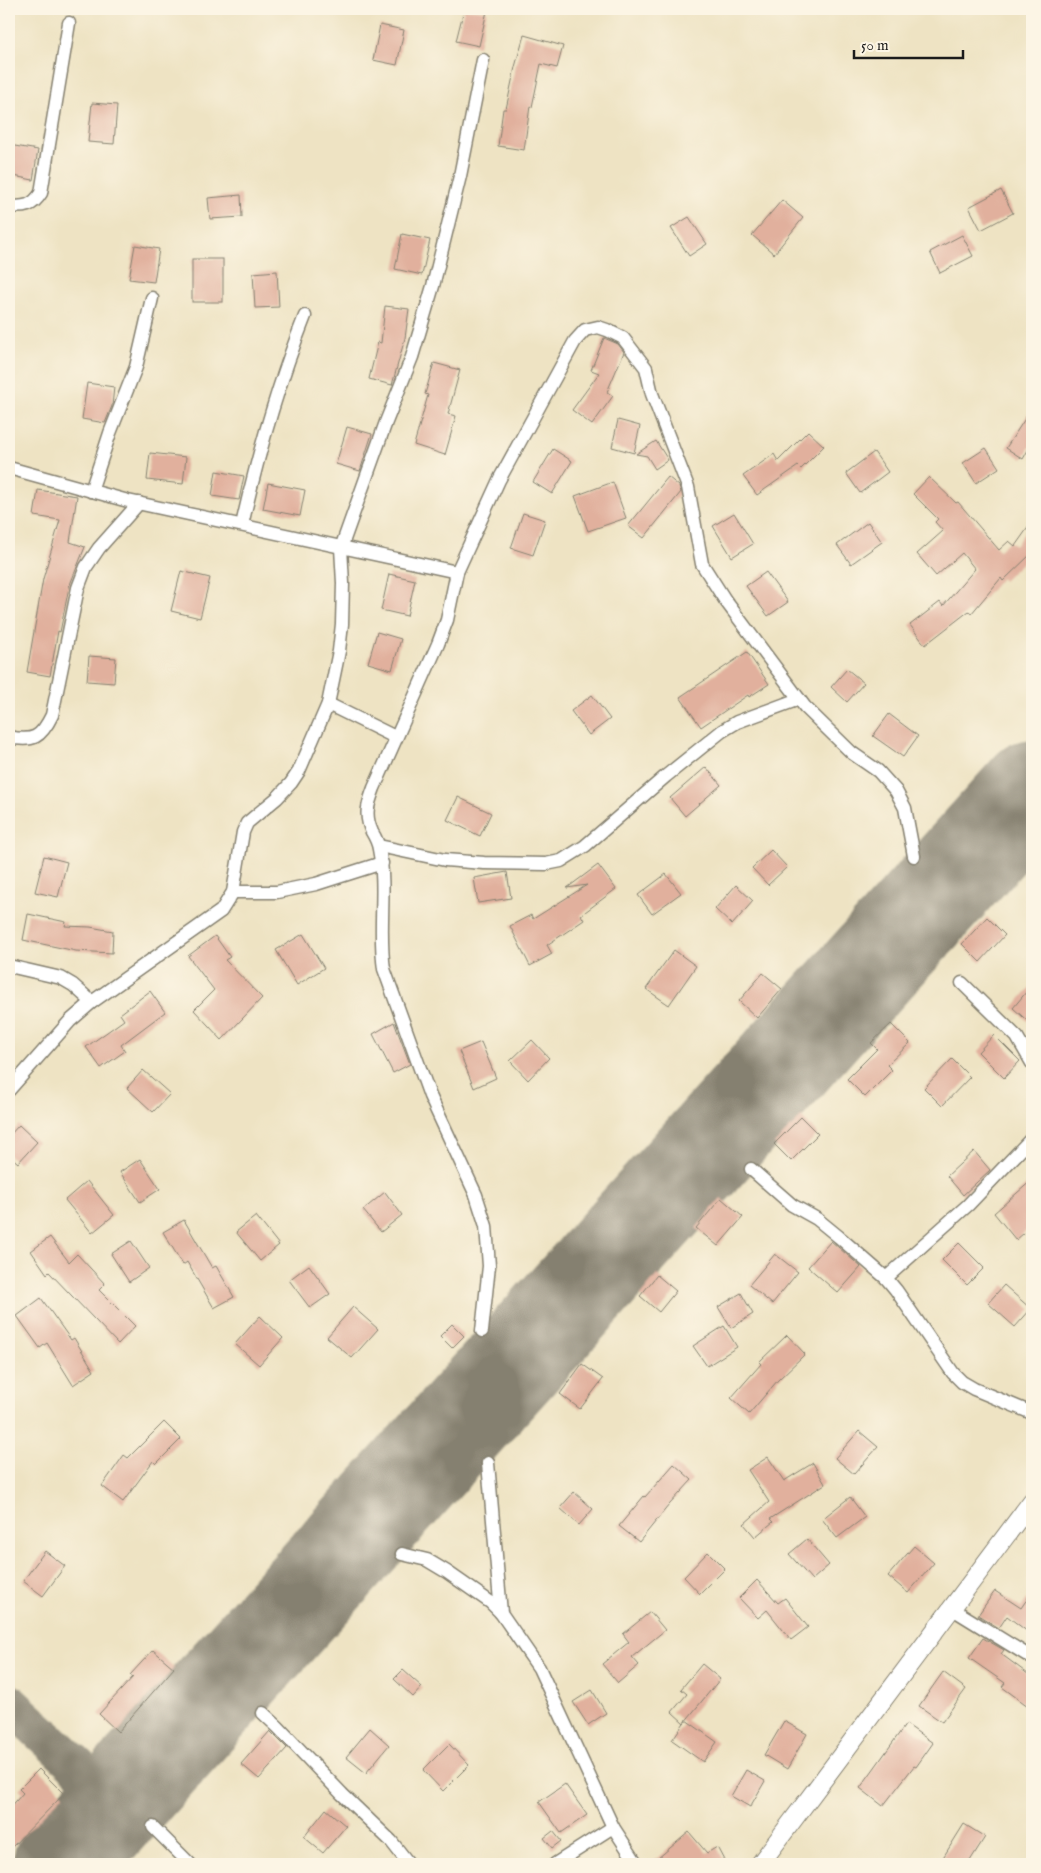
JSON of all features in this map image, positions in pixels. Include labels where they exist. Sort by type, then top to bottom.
[{"type":"main road","points":[[760,1864],[1032,1501]]},
{"type":"street","points":[[9,206],[27,206],[36,202],[42,193],[69,23]]},
{"type":"street","points":[[9,1090],[70,1021],[92,1002],[221,911],[233,892],[243,832],[247,823],[277,798],[299,771],[328,704],[339,651],[343,583],[341,548],[386,422],[412,357],[433,286],[460,176],[482,60]]},
{"type":"street","points":[[90,491],[136,367],[152,298]]},
{"type":"street","points":[[242,525],[259,452],[287,361],[305,316]]},
{"type":"street","points":[[482,1331],[489,1266],[486,1226],[476,1195],[430,1096],[384,969],[381,951],[384,891],[382,863],[379,846],[367,820],[368,804],[395,737],[447,620],[457,572],[499,480],[575,341],[585,330],[598,327],[623,338],[646,368],[652,394],[688,487],[702,564],[724,600],[798,699],[852,753],[878,771],[896,791],[904,808],[914,856]]},
{"type":"street","points":[[9,468],[139,504],[457,572]]},
{"type":"street","points":[[9,737],[21,740],[29,739],[37,737],[45,730],[52,715],[78,588],[83,574],[99,548],[139,504]]},
{"type":"street","points":[[379,846],[445,860],[484,863],[546,864],[561,860],[585,846],[666,776],[722,731],[736,722],[798,699]]},
{"type":"street","points":[[328,704],[395,737]]},
{"type":"street","points":[[233,892],[277,892],[306,886],[382,863]]},
{"type":"street","points":[[9,966],[61,978],[73,985],[92,1002]]},
{"type":"street","points":[[962,983],[1017,1038],[1032,1062]]},
{"type":"street","points":[[886,1278],[968,1205],[1032,1138]]},
{"type":"street","points":[[751,1169],[792,1205],[817,1219],[839,1236],[886,1278],[953,1373],[962,1382],[1032,1413]]},
{"type":"street","points":[[488,1463],[501,1613]]},
{"type":"street","points":[[402,1554],[427,1560],[490,1602],[501,1613],[540,1668],[613,1827],[637,1864]]},
{"type":"street","points":[[952,1608],[1032,1658]]},
{"type":"street","points":[[263,1713],[391,1841],[408,1864]]},
{"type":"street","points":[[153,1827],[190,1864]]},
{"type":"street","points":[[555,1864],[613,1827]]},
{"type":"building","points":[[464,9],[487,11],[479,46],[456,41]]},
{"type":"building","points":[[380,25],[404,30],[397,65],[373,60]]},
{"type":"building","points":[[524,35],[563,46],[557,68],[541,64],[532,107],[530,106],[524,150],[498,146],[503,109],[506,109]]},
{"type":"building","points":[[92,103],[117,105],[114,144],[88,142]]},
{"type":"building","points":[[9,145],[38,150],[33,180],[9,175]]},
{"type":"building","points":[[1001,190],[1013,213],[981,230],[969,207]]},
{"type":"building","points":[[241,195],[242,217],[210,219],[208,198]]},
{"type":"building","points":[[782,200],[803,218],[774,254],[752,235]]},
{"type":"building","points":[[689,217],[707,244],[689,256],[671,228]]},
{"type":"building","points":[[402,234],[430,240],[422,275],[395,269]]},
{"type":"building","points":[[962,235],[973,256],[940,273],[930,252]]},
{"type":"building","points":[[135,245],[159,249],[154,282],[129,279]]},
{"type":"building","points":[[192,259],[223,259],[223,302],[192,302]]},
{"type":"building","points":[[277,271],[279,307],[255,308],[253,273]]},
{"type":"building","points":[[385,306],[409,309],[405,338],[392,385],[369,379],[378,342],[381,343]]},
{"type":"building","points":[[604,338],[618,344],[624,352],[607,392],[613,396],[592,425],[572,410],[599,373],[591,370]]},
{"type":"building","points":[[434,363],[460,370],[448,414],[456,416],[445,455],[414,445],[428,395],[425,394]]},
{"type":"building","points":[[87,383],[114,387],[112,406],[105,423],[82,419]]},
{"type":"building","points":[[1032,408],[1032,443],[1023,459],[1006,448]]},
{"type":"building","points":[[618,420],[640,426],[634,453],[612,447]]},
{"type":"building","points":[[347,427],[372,434],[360,471],[336,464]]},
{"type":"building","points":[[808,431],[824,446],[801,469],[798,466],[757,495],[743,476],[774,454],[778,461]]},
{"type":"building","points":[[656,441],[668,460],[655,469],[647,456],[636,454]]},
{"type":"building","points":[[986,448],[999,468],[976,483],[963,463]]},
{"type":"building","points":[[553,449],[572,461],[552,494],[533,482]]},
{"type":"building","points":[[874,452],[888,472],[860,493],[846,473]]},
{"type":"building","points":[[150,453],[186,457],[183,484],[147,480]]},
{"type":"building","points":[[216,471],[244,476],[239,500],[212,496]]},
{"type":"building","points":[[668,477],[679,486],[681,492],[644,538],[628,526]]},
{"type":"building","points":[[929,477],[956,503],[958,502],[999,550],[1009,541],[1015,546],[1032,522],[1032,553],[1003,581],[1001,578],[971,614],[969,611],[925,645],[910,625],[940,602],[943,606],[975,569],[962,553],[936,576],[917,554],[943,531],[935,522],[938,519],[913,494]]},
{"type":"building","points":[[613,482],[626,518],[588,531],[575,496]]},
{"type":"building","points":[[268,483],[305,490],[300,516],[263,509]]},
{"type":"building","points":[[38,490],[77,496],[70,542],[85,547],[69,587],[60,632],[58,631],[50,676],[27,672],[43,579],[60,520],[34,516]]},
{"type":"building","points":[[523,513],[545,520],[533,555],[511,548]]},
{"type":"building","points":[[734,513],[753,544],[732,557],[713,526]]},
{"type":"building","points":[[868,522],[882,542],[851,564],[837,545]]},
{"type":"building","points":[[181,571],[210,578],[200,618],[171,611]]},
{"type":"building","points":[[766,572],[788,602],[768,616],[746,586]]},
{"type":"building","points":[[389,574],[415,580],[407,616],[381,610]]},
{"type":"building","points":[[377,632],[401,639],[392,670],[368,663]]},
{"type":"building","points":[[747,652],[769,684],[749,697],[748,695],[701,727],[680,697]]},
{"type":"building","points":[[89,656],[116,658],[114,683],[87,681]]},
{"type":"building","points":[[847,669],[864,683],[847,702],[831,687]]},
{"type":"building","points":[[592,695],[610,719],[589,735],[571,711]]},
{"type":"building","points":[[889,714],[918,736],[903,757],[873,736]]},
{"type":"building","points":[[706,767],[721,785],[685,816],[670,798]]},
{"type":"building","points":[[458,797],[491,813],[480,836],[447,820]]},
{"type":"building","points":[[771,850],[787,867],[768,885],[752,868]]},
{"type":"building","points":[[44,856],[67,862],[58,897],[35,892]]},
{"type":"building","points":[[598,865],[616,889],[581,915],[584,920],[547,945],[552,954],[530,966],[510,926],[531,915],[533,919],[587,885],[567,888]]},
{"type":"building","points":[[507,872],[511,898],[478,903],[474,878]]},
{"type":"building","points":[[666,874],[681,893],[652,914],[638,895]]},
{"type":"building","points":[[736,885],[753,901],[732,925],[715,909]]},
{"type":"building","points":[[28,914],[66,922],[65,926],[90,927],[113,931],[112,953],[76,951],[23,940]]},
{"type":"building","points":[[987,917],[1005,935],[980,962],[962,944]]},
{"type":"building","points":[[303,934],[324,968],[297,985],[276,950]]},
{"type":"building","points":[[215,936],[230,957],[225,960],[262,998],[222,1040],[194,1010],[214,990],[188,956]]},
{"type":"building","points":[[674,950],[696,966],[669,1005],[646,989]]},
{"type":"building","points":[[763,973],[782,989],[757,1018],[739,1001]]},
{"type":"building","points":[[1032,985],[1032,1025],[1013,1008]]},
{"type":"building","points":[[150,991],[165,1012],[121,1045],[125,1051],[101,1068],[86,1047],[124,1020],[120,1014]]},
{"type":"building","points":[[394,1022],[410,1064],[393,1073],[373,1034]]},
{"type":"building","points":[[891,1024],[910,1043],[887,1065],[892,1070],[865,1097],[847,1079],[877,1049],[871,1043]]},
{"type":"building","points":[[994,1035],[1020,1061],[1004,1078],[978,1052]]},
{"type":"building","points":[[532,1040],[549,1058],[528,1080],[510,1061]]},
{"type":"building","points":[[481,1042],[496,1078],[474,1088],[459,1051]]},
{"type":"building","points":[[952,1059],[970,1077],[942,1106],[924,1088]]},
{"type":"building","points":[[143,1070],[170,1094],[153,1112],[127,1088]]},
{"type":"building","points":[[801,1117],[818,1134],[791,1161],[774,1144]]},
{"type":"building","points":[[19,1125],[37,1142],[18,1163],[9,1155],[9,1136]]},
{"type":"building","points":[[974,1151],[990,1170],[963,1195],[947,1176]]},
{"type":"building","points":[[140,1159],[160,1189],[140,1202],[120,1172]]},
{"type":"building","points":[[1032,1180],[1032,1226],[1016,1240],[994,1213]]},
{"type":"building","points":[[87,1181],[114,1215],[92,1233],[65,1200]]},
{"type":"building","points":[[385,1192],[402,1215],[381,1232],[363,1210]]},
{"type":"building","points":[[721,1198],[743,1217],[718,1246],[696,1228]]},
{"type":"building","points":[[256,1216],[279,1245],[260,1261],[236,1232]]},
{"type":"building","points":[[184,1220],[212,1268],[216,1266],[234,1297],[214,1308],[187,1262],[183,1265],[163,1232]]},
{"type":"building","points":[[50,1237],[69,1262],[77,1254],[105,1284],[99,1290],[135,1326],[118,1344],[49,1272],[47,1274],[31,1251]]},
{"type":"building","points":[[131,1241],[149,1268],[129,1282],[111,1254]]},
{"type":"building","points":[[831,1241],[861,1267],[838,1293],[808,1267]]},
{"type":"building","points":[[959,1243],[984,1268],[967,1285],[942,1260]]},
{"type":"building","points":[[775,1254],[798,1272],[772,1304],[749,1285]]},
{"type":"building","points":[[309,1265],[330,1294],[310,1308],[289,1280]]},
{"type":"building","points":[[657,1275],[676,1291],[659,1312],[640,1296]]},
{"type":"building","points":[[1004,1285],[1031,1309],[1015,1327],[988,1303]]},
{"type":"building","points":[[741,1293],[753,1314],[731,1328],[718,1307]]},
{"type":"building","points":[[41,1298],[71,1340],[74,1338],[94,1371],[73,1385],[47,1343],[40,1348],[17,1316]]},
{"type":"building","points":[[353,1307],[378,1329],[352,1358],[327,1337]]},
{"type":"building","points":[[260,1316],[283,1338],[259,1365],[235,1344]]},
{"type":"building","points":[[452,1324],[464,1336],[452,1348],[440,1336]]},
{"type":"building","points":[[724,1326],[737,1347],[707,1366],[693,1346]]},
{"type":"building","points":[[787,1335],[805,1354],[778,1380],[749,1414],[731,1398],[761,1364],[759,1362]]},
{"type":"building","points":[[582,1364],[603,1379],[580,1409],[560,1394]]},
{"type":"building","points":[[164,1422],[181,1439],[156,1464],[153,1461],[123,1502],[102,1486],[124,1455],[128,1458]]},
{"type":"building","points":[[859,1431],[878,1447],[854,1474],[835,1458]]},
{"type":"building","points":[[768,1457],[784,1481],[813,1463],[825,1484],[770,1519],[773,1522],[755,1537],[744,1524],[769,1502],[748,1470]]},
{"type":"building","points":[[674,1464],[692,1480],[639,1542],[619,1526]]},
{"type":"building","points":[[574,1492],[593,1509],[579,1525],[560,1508]]},
{"type":"building","points":[[850,1497],[865,1517],[837,1538],[822,1519]]},
{"type":"building","points":[[807,1539],[829,1565],[812,1580],[789,1554]]},
{"type":"building","points":[[914,1546],[934,1563],[908,1593],[888,1576]]},
{"type":"building","points":[[45,1551],[65,1566],[43,1596],[23,1581]]},
{"type":"building","points":[[708,1552],[725,1569],[700,1594],[684,1577]]},
{"type":"building","points":[[757,1580],[778,1603],[785,1598],[808,1627],[791,1640],[767,1610],[758,1618],[739,1598]]},
{"type":"building","points":[[995,1591],[1021,1608],[1032,1592],[1032,1635],[1007,1616],[999,1628],[978,1615]]},
{"type":"building","points":[[650,1612],[665,1630],[632,1657],[639,1665],[618,1683],[602,1664],[629,1642],[623,1634]]},
{"type":"building","points":[[983,1638],[1004,1650],[1001,1654],[1032,1677],[1032,1709],[1002,1687],[1005,1683],[969,1658]]},
{"type":"building","points":[[153,1650],[174,1668],[118,1732],[99,1714],[133,1677],[130,1675]]},
{"type":"building","points":[[702,1664],[720,1679],[684,1723],[672,1712],[687,1694],[681,1689]]},
{"type":"building","points":[[403,1670],[422,1687],[413,1697],[394,1679]]},
{"type":"building","points":[[943,1672],[966,1689],[942,1722],[919,1706]]},
{"type":"building","points":[[592,1690],[606,1713],[588,1725],[573,1702]]},
{"type":"building","points":[[686,1720],[717,1742],[703,1762],[672,1740]]},
{"type":"building","points":[[784,1721],[807,1734],[787,1769],[764,1755]]},
{"type":"building","points":[[906,1724],[933,1743],[916,1767],[914,1766],[883,1806],[860,1788]]},
{"type":"building","points":[[370,1728],[389,1745],[366,1773],[346,1757]]},
{"type":"building","points":[[270,1731],[287,1748],[259,1779],[241,1764]]},
{"type":"building","points":[[449,1744],[469,1765],[443,1791],[423,1770]]},
{"type":"building","points":[[39,1769],[64,1794],[9,1850],[9,1809],[23,1793],[19,1789]]},
{"type":"building","points":[[746,1770],[765,1781],[750,1807],[731,1796]]},
{"type":"building","points":[[565,1784],[587,1815],[561,1833],[539,1802]]},
{"type":"building","points":[[326,1809],[346,1826],[323,1853],[304,1837]]},
{"type":"building","points":[[964,1824],[985,1837],[968,1864],[939,1864]]},
{"type":"building","points":[[553,1831],[561,1841],[552,1848],[544,1838]]},
{"type":"building","points":[[689,1832],[707,1853],[717,1847],[726,1864],[651,1864]]},
{"type":"taxiway","points":[[9,1703],[117,1803]]},
{"type":"runway","points":[[62,1864],[1032,789]]}]
